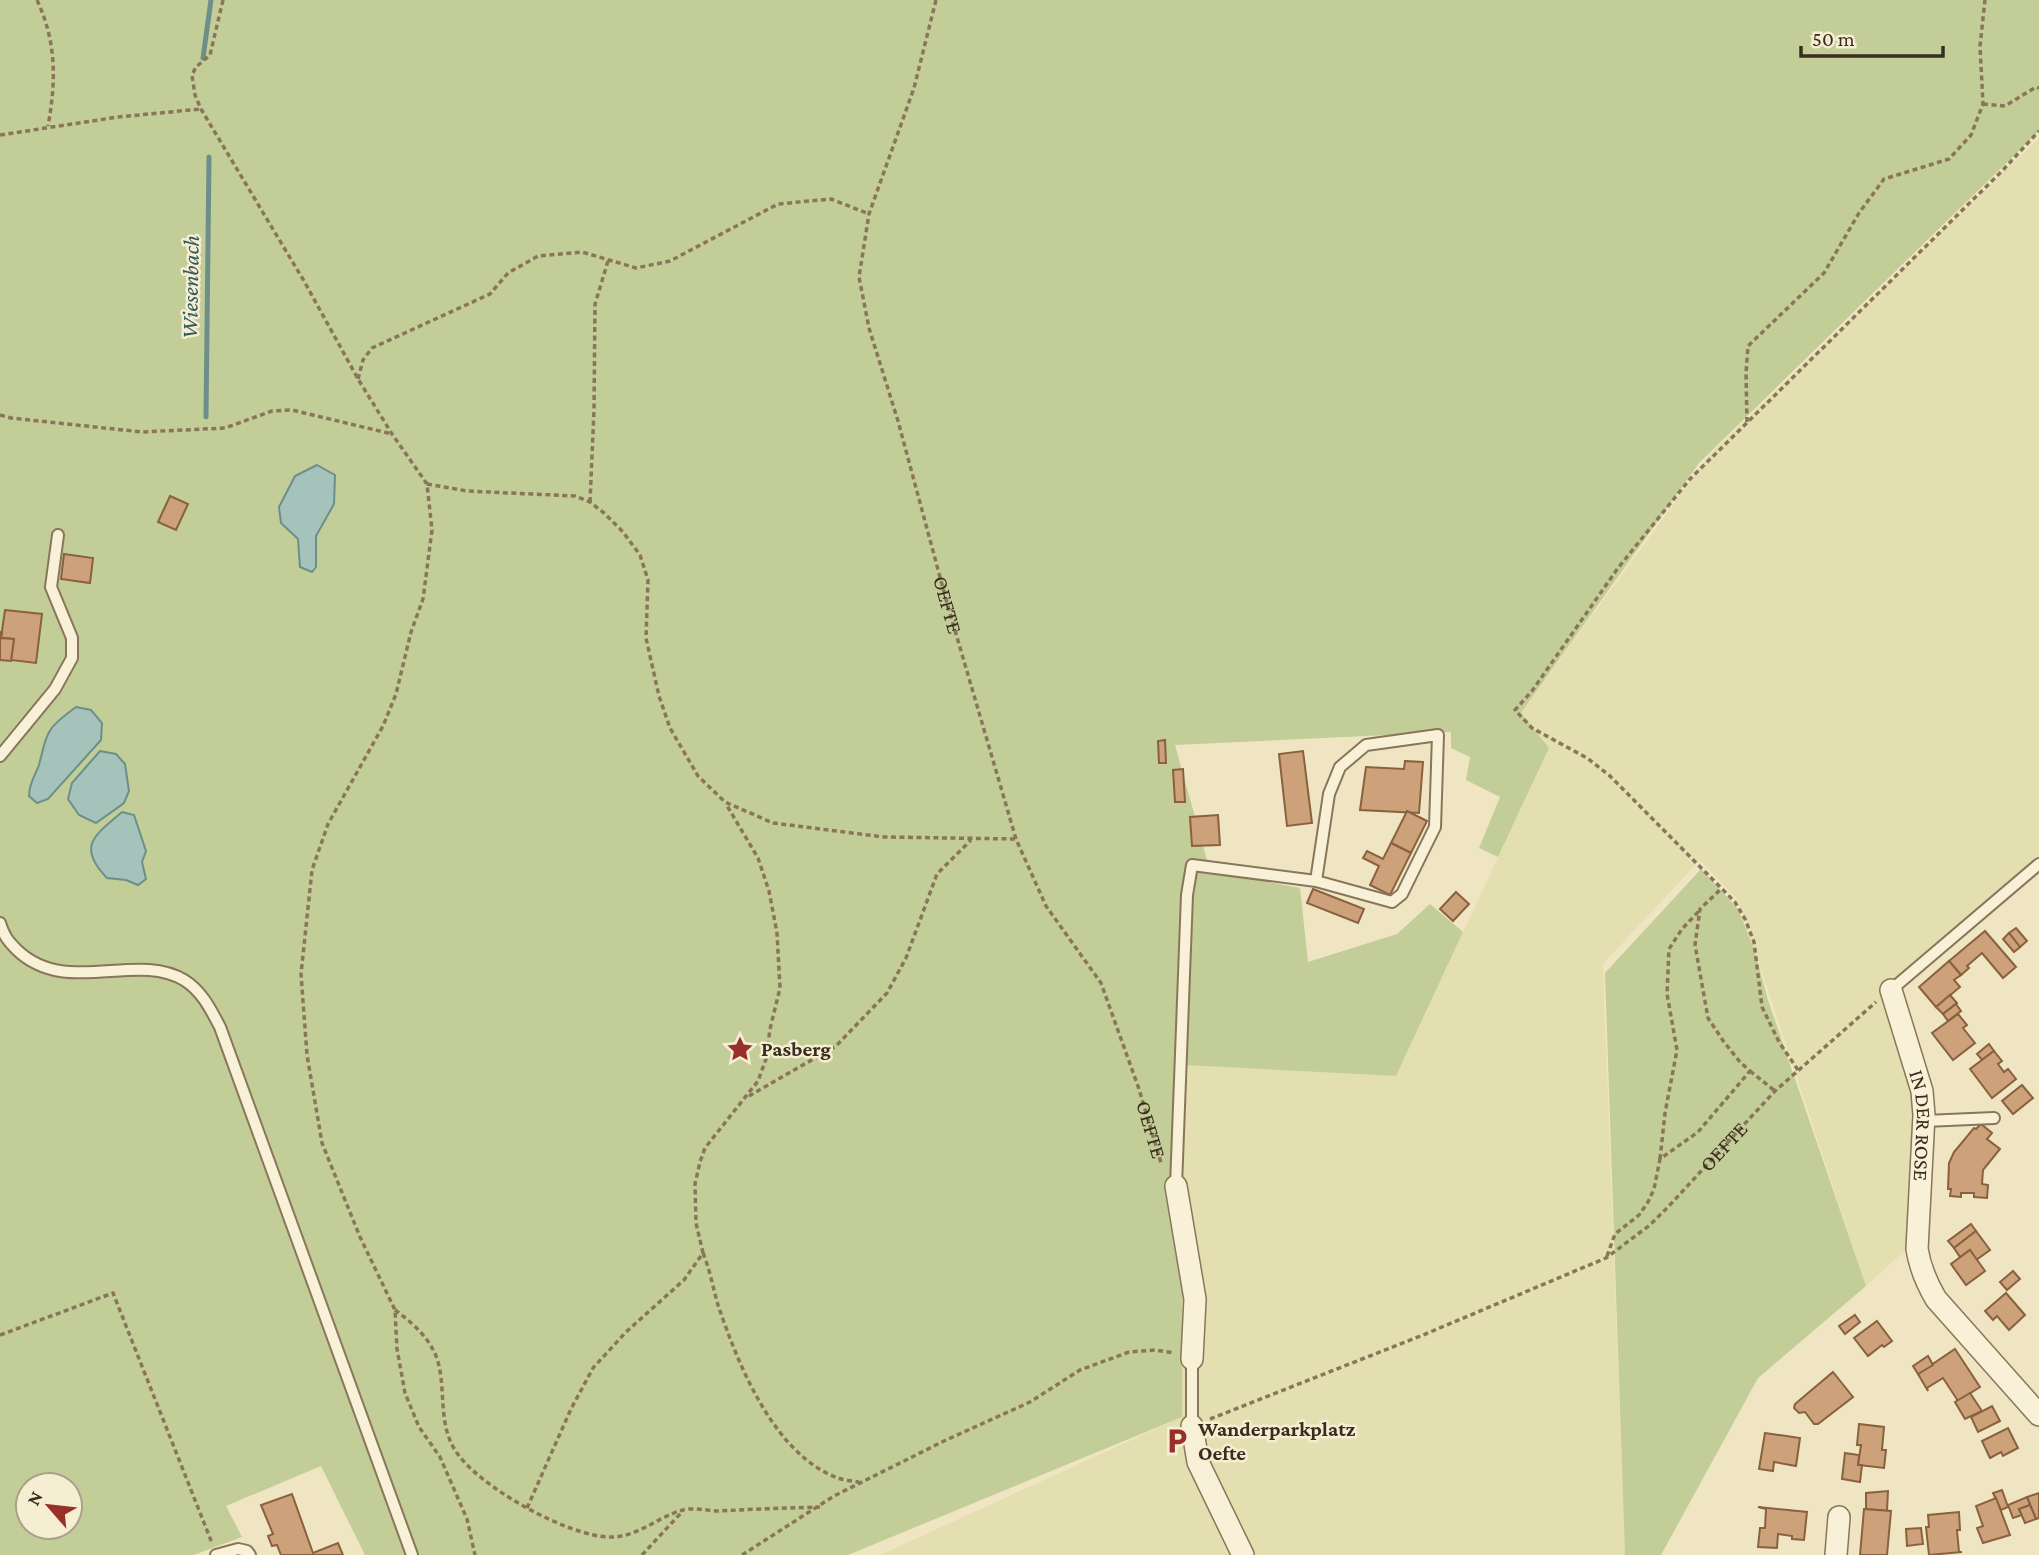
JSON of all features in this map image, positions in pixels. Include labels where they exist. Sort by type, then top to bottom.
[{"type":"street","name":"IN DER ROSE","points":[[1891,990],[1922,1091],[1925,1121],[1917,1249],[1919,1265],[1926,1282],[1953,1319],[2039,1415]]},
{"type":"street","name":"OEFTE","points":[[1176,1186],[1195,1299],[1192,1359]]},
{"type":"street","name":"OEFTE","points":[[1192,1426],[1198,1462],[1243,1555]]},
{"type":"street","points":[[1836,1555],[1839,1517]]},
{"type":"lane","points":[[0,757],[55,689],[72,658],[72,638],[51,587],[58,534]]},
{"type":"lane","points":[[1438,735],[1435,827],[1402,894],[1392,902],[1316,881],[1329,794],[1340,767],[1366,745],[1438,735]]},
{"type":"lane","points":[[1891,990],[2039,864]]},
{"type":"lane","name":"OEFTE","points":[[1176,1186],[1187,895],[1192,865],[1316,881]]},
{"type":"lane","points":[[0,923],[4,937],[28,960],[60,972],[157,971],[184,980],[203,997],[220,1027],[412,1555]]},
{"type":"lane","points":[[1925,1121],[1994,1118]]},
{"type":"lane","name":"OEFTE","points":[[1192,1359],[1192,1426]]},
{"type":"lane","points":[[216,1555],[238,1549],[247,1551],[250,1555]]},
{"type":"path","points":[[37,0],[51,40],[55,89],[48,126]]},
{"type":"path","points":[[223,0],[210,55],[192,75],[195,95],[358,379],[427,484],[432,530],[423,599],[411,632],[396,694],[383,726],[328,824],[312,870],[301,974],[307,1055],[322,1143],[360,1237],[395,1310],[397,1349],[405,1393],[419,1427],[440,1457],[461,1506],[475,1555]]},
{"type":"path","name":"OEFTE","points":[[936,0],[914,88],[869,214],[864,236],[859,277],[869,328],[898,421],[1016,839],[1046,906],[1101,983],[1139,1089],[1162,1168],[1176,1186]]},
{"type":"path","points":[[1747,422],[1748,346],[1824,273],[1859,213],[1884,179],[1949,159],[1971,135],[1983,104],[1980,46],[1985,0]]},
{"type":"path","points":[[1983,104],[2005,106],[2036,87],[2039,88]]},
{"type":"path","points":[[0,135],[48,126],[201,109]]},
{"type":"path","points":[[1798,1070],[1779,1042],[1762,1007],[1757,958],[1745,919],[1722,888],[1611,776],[1587,758],[1532,728],[1516,710],[1653,522],[1690,479],[2002,171],[2039,131]]},
{"type":"path","points":[[358,379],[363,360],[372,348],[490,294],[508,273],[538,256],[562,252],[582,253],[636,268],[670,261],[778,204],[831,200],[869,214]]},
{"type":"path","points":[[590,502],[594,410],[594,304],[608,261]]},
{"type":"path","points":[[0,415],[142,432],[225,428],[272,411],[292,410],[392,434]]},
{"type":"path","points":[[427,484],[467,491],[575,496],[590,502],[623,532],[640,555],[648,580],[646,638],[659,696],[670,728],[698,776],[725,802],[758,858],[769,891],[780,965],[780,988],[766,1059],[758,1081],[705,1148],[695,1184],[696,1223],[718,1305],[748,1379],[775,1426],[817,1467],[838,1478],[861,1482]]},
{"type":"path","points":[[725,802],[773,823],[884,837],[1016,839]]},
{"type":"path","points":[[747,1097],[836,1046],[887,993],[906,958],[937,874],[971,839]]},
{"type":"path","points":[[1606,1258],[1615,1234],[1639,1215],[1654,1189],[1677,1050],[1667,995],[1669,949],[1682,929],[1722,888]]},
{"type":"path","points":[[1700,909],[1695,945],[1708,1018],[1732,1052],[1775,1091]]},
{"type":"path","name":"OEFTE","points":[[1192,1426],[1423,1335],[1606,1258],[1650,1225],[1775,1091],[1891,990]]},
{"type":"path","points":[[1660,1159],[1698,1132],[1750,1071]]},
{"type":"path","points":[[527,1508],[571,1409],[593,1368],[626,1332],[684,1280],[704,1253]]},
{"type":"path","points":[[0,1335],[113,1293],[216,1555]]},
{"type":"path","points":[[395,1310],[412,1322],[427,1340],[438,1362],[446,1430],[455,1451],[502,1494],[527,1508],[578,1531],[609,1537],[634,1533],[684,1510],[820,1507]]},
{"type":"path","points":[[742,1555],[834,1496],[957,1434],[1030,1402],[1080,1370],[1129,1352],[1154,1350],[1192,1359]]},
{"type":"path","points":[[642,1555],[684,1510]]},
{"type":"shaded area","points":[[2039,138],[2039,862],[1890,989],[1921,1092],[1910,1246],[1866,1286],[1738,900],[1700,860],[1603,964],[1625,1555],[880,1555],[1182,1417],[1183,1065],[1396,1076],[1549,748],[1521,713],[1710,454]]},
{"type":"green space","points":[[0,0],[2039,0],[2039,131],[1699,463],[1521,713],[1549,748],[1498,857],[1479,848],[1500,797],[1466,780],[1470,757],[1451,748],[1451,732],[1175,745],[1210,871],[1300,888],[1308,962],[1397,934],[1430,904],[1463,932],[1396,1076],[1183,1065],[1182,1417],[848,1555],[365,1555],[321,1466],[226,1506],[242,1537],[194,1555],[0,1555]]},
{"type":"green space","points":[[1701,869],[1738,909],[1754,949],[1768,1000],[1866,1286],[1758,1378],[1661,1555],[1625,1555],[1605,973]]},
{"type":"water","points":[[317,465],[335,475],[334,504],[316,536],[316,567],[312,572],[300,567],[298,539],[281,523],[279,507],[295,476]]},
{"type":"water","points":[[76,707],[91,710],[102,723],[101,740],[48,799],[37,803],[29,796],[29,791],[47,737],[53,726]]},
{"type":"water","points":[[100,751],[116,754],[125,764],[129,791],[124,803],[96,823],[79,815],[68,799],[72,783]]},
{"type":"water","points":[[122,812],[134,815],[146,851],[142,862],[146,879],[138,885],[126,880],[107,878],[92,857],[91,849],[97,835]]},
{"type":"building","points":[[170,496],[188,504],[176,530],[158,522]]},
{"type":"building","points":[[64,554],[93,558],[90,583],[61,579]]},
{"type":"building","points":[[5,610],[42,614],[36,663],[11,660],[14,639],[1,638]]},
{"type":"building","points":[[0,632],[1,638],[14,639],[11,661],[0,660]]},
{"type":"building","points":[[1165,740],[1166,763],[1159,763],[1158,741]]},
{"type":"building","points":[[1303,751],[1312,823],[1287,826],[1279,754]]},
{"type":"building","points":[[1405,761],[1423,762],[1419,813],[1360,810],[1366,767],[1404,769]]},
{"type":"building","points":[[1183,769],[1185,802],[1175,802],[1173,770]]},
{"type":"building","points":[[1407,811],[1427,821],[1411,853],[1391,843]]},
{"type":"building","points":[[1218,815],[1220,845],[1192,846],[1190,817]]},
{"type":"building","points":[[1391,843],[1411,853],[1390,895],[1370,885],[1379,866],[1363,858],[1367,851],[1383,859]]},
{"type":"building","points":[[1313,889],[1364,909],[1358,923],[1307,903]]},
{"type":"building","points":[[1456,892],[1469,904],[1453,921],[1440,909]]},
{"type":"building","points":[[2016,928],[2027,941],[2020,947],[2009,933]]},
{"type":"building","points":[[1985,931],[2016,967],[2003,978],[1982,953],[1961,975],[1949,961]]},
{"type":"building","points":[[2009,933],[2020,947],[2014,952],[2003,939]]},
{"type":"building","points":[[1949,961],[1961,975],[1954,980],[1960,987],[1936,1007],[1919,987]]},
{"type":"building","points":[[1950,995],[1957,1003],[1943,1014],[1936,1007]]},
{"type":"building","points":[[1956,1004],[1961,1011],[1948,1021],[1943,1014]]},
{"type":"building","points":[[1958,1014],[1967,1025],[1963,1028],[1975,1043],[1953,1060],[1932,1033]]},
{"type":"building","points":[[1989,1044],[1994,1051],[1982,1060],[1977,1054]]},
{"type":"building","points":[[1994,1051],[2002,1061],[1998,1064],[2004,1072],[2008,1069],[2016,1079],[1992,1098],[1970,1069]]},
{"type":"building","points":[[2022,1085],[2033,1098],[2013,1114],[2002,1101]]},
{"type":"building","points":[[1981,1124],[1992,1133],[1987,1139],[2000,1149],[1983,1170],[1982,1184],[1988,1185],[1987,1198],[1974,1197],[1974,1193],[1961,1193],[1961,1197],[1950,1196],[1949,1163],[1954,1152],[1974,1128]]},
{"type":"building","points":[[1971,1224],[1976,1231],[1954,1248],[1948,1241]]},
{"type":"building","points":[[1976,1231],[1990,1250],[1976,1260],[1970,1250],[1960,1257],[1954,1248]]},
{"type":"building","points":[[1970,1250],[1985,1271],[1966,1285],[1951,1264]]},
{"type":"building","points":[[2013,1271],[2020,1279],[2007,1290],[2000,1282]]},
{"type":"building","points":[[2006,1293],[2025,1315],[2009,1330],[1997,1316],[1993,1320],[1985,1311]]},
{"type":"building","points":[[1855,1315],[1860,1322],[1845,1334],[1839,1326]]},
{"type":"building","points":[[1877,1321],[1892,1341],[1868,1356],[1854,1338]]},
{"type":"building","points":[[1955,1349],[1980,1387],[1958,1401],[1943,1378],[1927,1388],[1928,1391],[1918,1374]]},
{"type":"building","points":[[1928,1356],[1933,1365],[1918,1374],[1913,1366]]},
{"type":"building","points":[[1833,1372],[1853,1397],[1818,1424],[1814,1424],[1805,1412],[1799,1413],[1794,1408],[1795,1404]]},
{"type":"building","points":[[1970,1393],[1982,1411],[1965,1419],[1955,1402]]},
{"type":"building","points":[[1992,1406],[2000,1421],[1978,1432],[1971,1417]]},
{"type":"building","points":[[1859,1424],[1884,1427],[1884,1468],[1858,1465],[1861,1445],[1857,1445]]},
{"type":"building","points":[[2008,1428],[2018,1448],[2003,1456],[2001,1452],[1990,1458],[1982,1441]]},
{"type":"building","points":[[1765,1433],[1800,1438],[1796,1466],[1774,1462],[1773,1471],[1759,1469]]},
{"type":"building","points":[[1845,1453],[1859,1455],[1858,1465],[1862,1465],[1860,1482],[1842,1479]]},
{"type":"building","points":[[2002,1490],[2008,1507],[2001,1510],[1993,1493]]},
{"type":"building","points":[[1888,1491],[1887,1511],[1866,1509],[1866,1493]]},
{"type":"building","points":[[2039,1493],[2039,1518],[2036,1519],[2027,1497]]},
{"type":"building","points":[[292,1494],[313,1553],[338,1543],[343,1555],[281,1555],[277,1545],[272,1546],[268,1536],[273,1534],[261,1505]]},
{"type":"building","points":[[2027,1497],[2030,1505],[2019,1509],[2022,1515],[2013,1518],[2008,1505]]},
{"type":"building","points":[[1996,1498],[2010,1535],[1983,1543],[1977,1528],[1983,1526],[1976,1506]]},
{"type":"building","points":[[2030,1505],[2036,1519],[2025,1523],[2019,1509]]},
{"type":"building","points":[[1758,1507],[1807,1512],[1804,1540],[1778,1534],[1777,1548],[1758,1547],[1760,1528],[1765,1528],[1766,1509]]},
{"type":"building","points":[[1864,1509],[1891,1511],[1887,1555],[1860,1555]]},
{"type":"building","points":[[1959,1512],[1960,1530],[1957,1530],[1959,1552],[1962,1552],[1929,1555],[1926,1527],[1929,1527],[1928,1515]]},
{"type":"building","points":[[1921,1528],[1923,1544],[1907,1546],[1906,1529]]},
{"type":"waterway","name":"Wiesenbach","points":[[203,58],[211,0]]},
{"type":"waterway","name":"Wiesenbach","points":[[206,417],[209,157]]},
{"type":"place","name":"Pasberg","points":[[740,1049]]},
{"type":"place","name":"Wanderparkplatz Oefte","points":[[1177,1441]]}]
